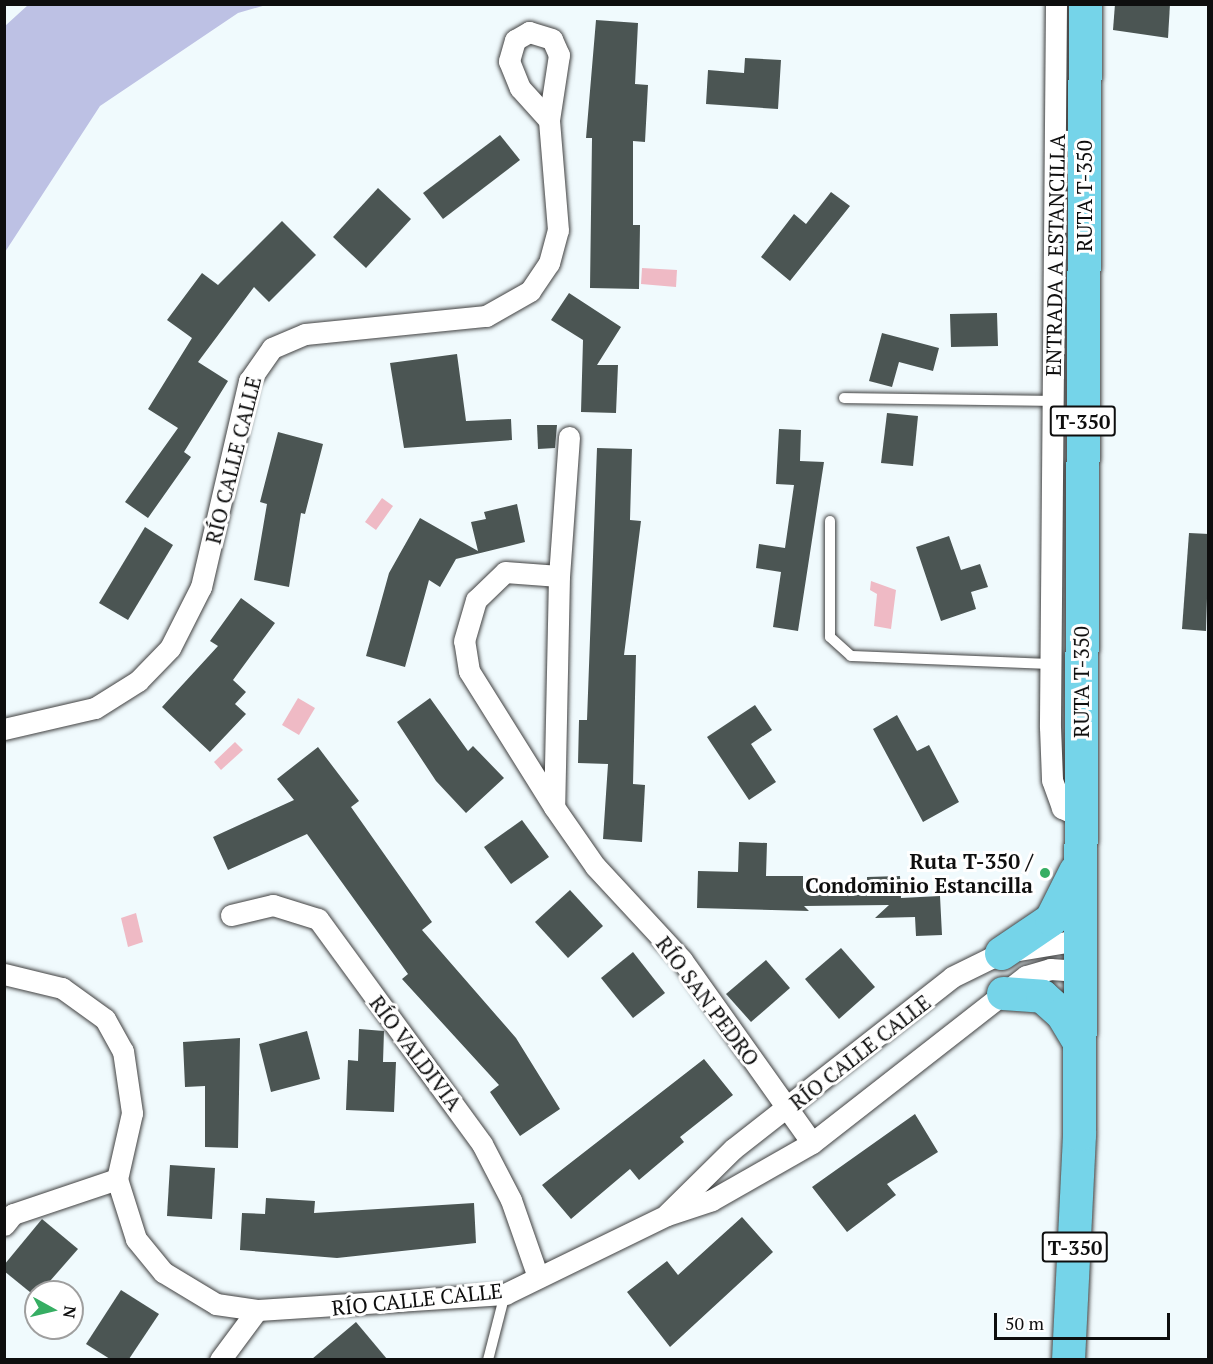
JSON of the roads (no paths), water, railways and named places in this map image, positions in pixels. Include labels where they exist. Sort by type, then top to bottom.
[{"type":"main road","name":"RUTA T-350","points":[[1068,1359],[1080,955],[1085,4]]},
{"type":"main road","points":[[1001,953],[1051,919],[1081,858]]},
{"type":"main road","points":[[1003,993],[1042,996],[1062,1014],[1078,1042]]},
{"type":"street","name":"ENTRADA A ESTANCILLA","points":[[1056,4],[1052,780],[1062,808],[1081,817]]},
{"type":"street","name":"RÍO CALLE CALLE","points":[[4,729],[95,708],[138,681],[170,648],[201,587],[249,381],[272,348],[305,334],[486,316],[530,291],[549,263],[558,230],[549,120]]},
{"type":"street","points":[[554,807],[559,576],[569,437]]},
{"type":"street","name":"RÍO SAN PEDRO","points":[[559,576],[505,572],[476,600],[464,641],[469,671],[554,807],[596,866],[682,960],[812,1143]]},
{"type":"street","name":"RÍO VALDIVIA","points":[[231,915],[273,905],[318,920],[482,1144],[511,1200],[538,1277]]},
{"type":"street","name":"RÍO CALLE CALLE","points":[[667,1215],[733,1149],[788,1109],[952,977],[1001,953],[1080,955]]},
{"type":"street","name":"RÍO CALLE CALLE","points":[[117,1179],[136,1239],[163,1272],[216,1304],[257,1310],[348,1308],[505,1294],[667,1215],[712,1200],[812,1143],[1003,993],[1040,972],[1080,955]]},
{"type":"street","points":[[4,974],[62,988],[92,1007],[117,1033],[128,1071],[132,1113],[117,1179],[13,1214],[4,1225]]},
{"type":"street","points":[[220,1359],[257,1310]]},
{"type":"lane","points":[[844,398],[1053,401]]},
{"type":"lane","points":[[830,521],[830,637],[851,656],[1051,664]]},
{"type":"lane","points":[[488,1359],[505,1294]]},
{"type":"place","name":"Ruta T-350 / Condominio Estancilla","points":[[1045,873]]}]
